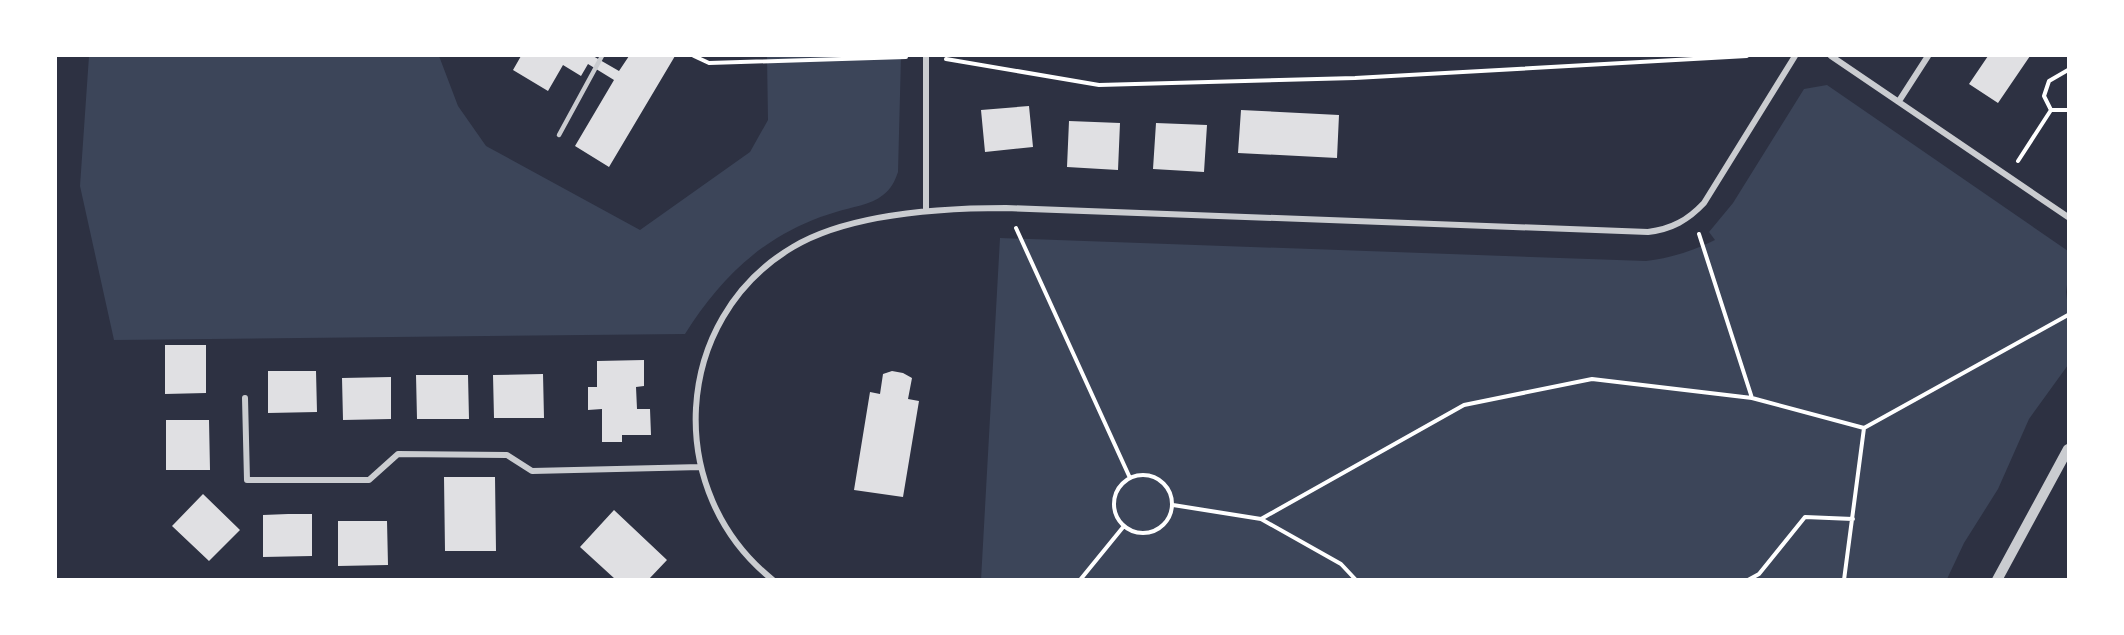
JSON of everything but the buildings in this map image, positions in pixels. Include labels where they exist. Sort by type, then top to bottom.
[{"type":"street","points":[[926,56],[926,211]]},
{"type":"street","points":[[773,579],[759,568],[729,532],[717,511],[701,467],[695,420],[696,394],[701,368],[721,320],[747,285],[772,262],[817,235],[842,227],[926,211],[1006,208],[1648,232],[1665,230],[1693,215],[1704,203],[1795,56]]},
{"type":"street","points":[[1831,56],[2068,217]]},
{"type":"street","points":[[1899,101],[1928,56]]},
{"type":"street","points":[[245,398],[247,480],[369,480],[398,453],[507,456],[532,471],[701,467]]},
{"type":"street","points":[[1996,579],[2068,449]]},
{"type":"lane","points":[[559,135],[602,56]]},
{"type":"path","points":[[694,56],[709,63],[926,56],[1099,84],[1355,78],[1747,56]]},
{"type":"path","points":[[2050,110],[2044,96],[2049,81],[2068,70]]},
{"type":"path","points":[[2050,110],[2068,110]]},
{"type":"path","points":[[2008,177],[2050,110]]},
{"type":"path","points":[[1006,208],[1131,478]]},
{"type":"path","points":[[1693,215],[1752,399]]},
{"type":"path","points":[[1261,519],[1464,405],[1592,379],[1752,399],[1864,428],[2068,315]]},
{"type":"path","points":[[1844,579],[1864,428]]},
{"type":"path","points":[[1149,476],[1165,484],[1170,493],[1173,505],[1171,515],[1157,530],[1140,533],[1124,526],[1115,511],[1115,501],[1122,484],[1131,478],[1149,476]]},
{"type":"path","points":[[1173,505],[1261,519],[1341,564],[1356,579]]},
{"type":"path","points":[[1748,579],[1759,574],[1805,517],[1853,519]]},
{"type":"path","points":[[1080,579],[1124,526]]},
{"type":"shaded area","points":[[89,56],[439,56],[458,106],[486,146],[640,230],[750,152],[768,120],[767,56],[901,56],[898,172],[886,193],[878,198],[805,223],[763,247],[725,281],[685,334],[114,340],[80,186]]},
{"type":"shaded area","points":[[1827,85],[2068,251],[2066,292],[2068,365],[2029,419],[1998,489],[1964,543],[1947,579],[981,580],[1000,238],[1655,260],[1681,254],[1715,240],[1709,232],[1733,203],[1804,89]]}]
